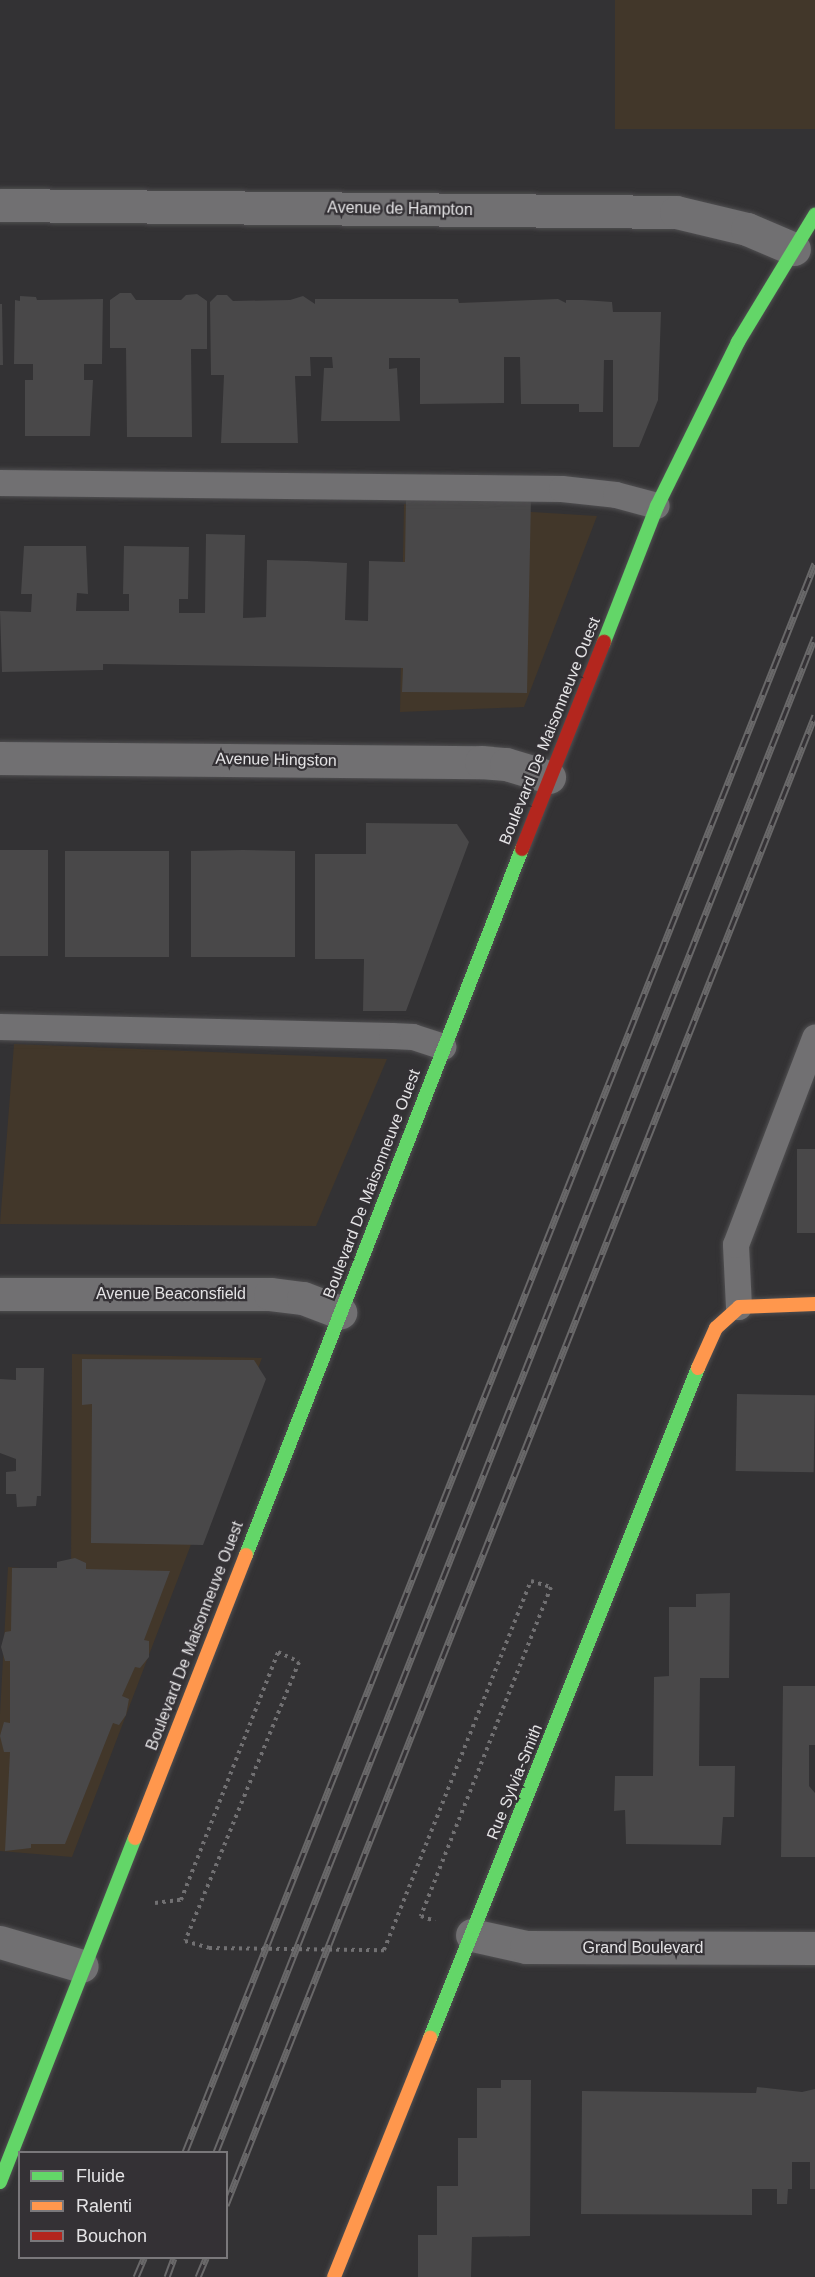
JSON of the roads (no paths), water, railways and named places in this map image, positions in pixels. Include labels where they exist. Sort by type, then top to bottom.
[{"type":"street","name":"Avenue de Hampton","points":[[0,205],[676,212],[739,226],[794,249]]},
{"type":"street","name":"Boulevard De Maisonneuve Ouest","points":[[0,2182],[82,1966],[657,506],[738,342],[815,215]]},
{"type":"street","name":"Avenue Hingston","points":[[0,758],[481,762],[506,764],[549,777]]},
{"type":"street","name":"Avenue Beaconsfield","points":[[0,1294],[270,1294],[303,1298],[340,1312]]},
{"type":"street","points":[[739,1307],[815,1304]]},
{"type":"street","name":"Rue Sylvia-Smith","points":[[334,2277],[706,1347],[716,1328],[739,1307]]},
{"type":"street","name":"Grand Boulevard","points":[[472,1935],[526,1947],[815,1948]]},
{"type":"street","points":[[0,1942],[82,1966]]},
{"type":"lane","points":[[0,483],[562,489],[616,495],[657,506]]},
{"type":"lane","points":[[0,1027],[413,1037],[443,1047]]},
{"type":"lane","points":[[739,1307],[736,1245],[815,1038]]},
{"type":"railway","points":[[185,2151],[815,563]]},
{"type":"railway","points":[[216,2151],[815,637]]},
{"type":"railway","points":[[228,2200],[815,715]]},
{"type":"railway","points":[[136,2277],[144,2259]]},
{"type":"railway","points":[[167,2277],[174,2259]]},
{"type":"railway","points":[[198,2277],[206,2259]]}]
